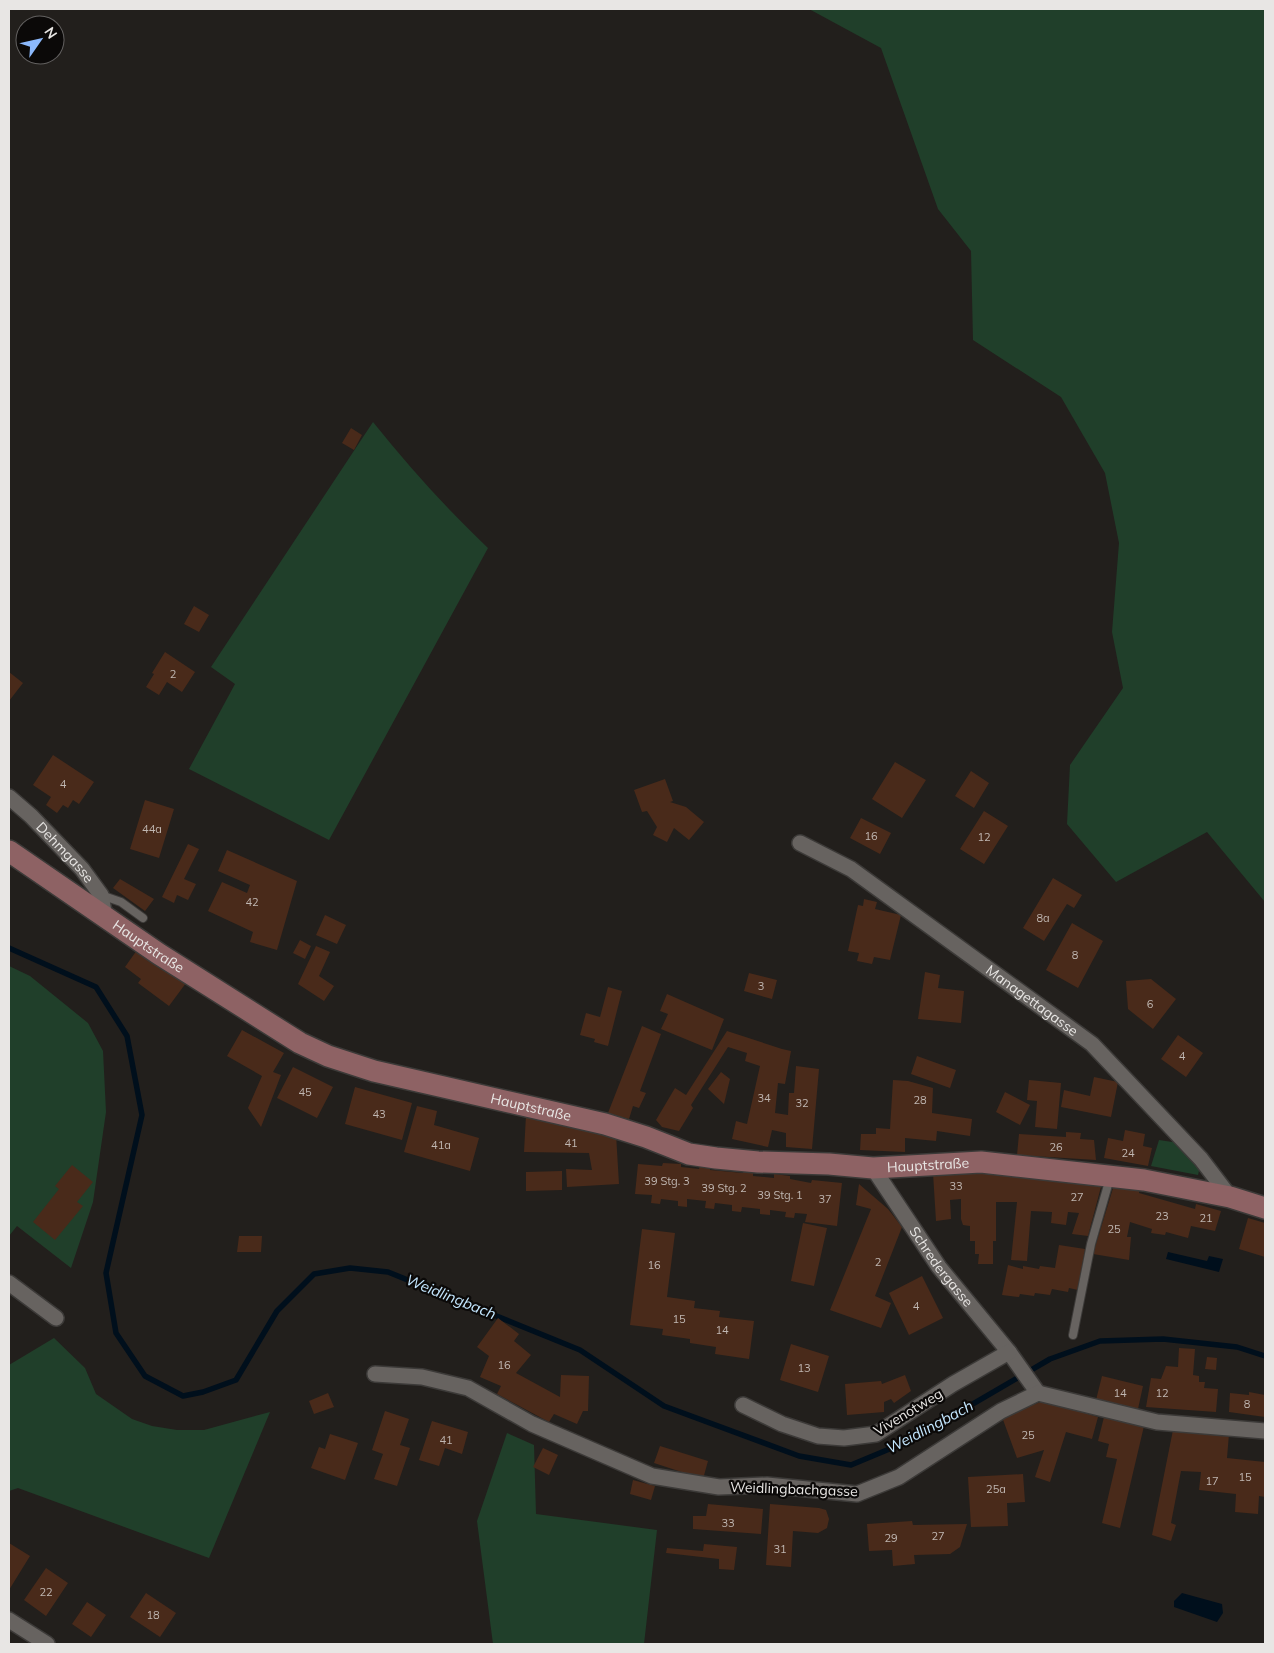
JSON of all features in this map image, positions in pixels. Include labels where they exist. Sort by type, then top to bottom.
[{"type":"main road","name":"Hauptstraße","points":[[9,852],[276,1029],[328,1056],[374,1071],[605,1124],[646,1137],[689,1154],[730,1160],[829,1164],[873,1168],[981,1162],[1144,1180],[1230,1197],[1265,1208]]},
{"type":"street","name":"Dehmgasse","points":[[9,797],[31,816],[82,869],[101,895],[105,917]]},
{"type":"street","name":"Managettagasse","points":[[800,843],[851,869],[1092,1044],[1201,1159],[1230,1197]]},
{"type":"street","name":"Schredergasse","points":[[873,1168],[939,1267],[1012,1356],[1034,1387]]},
{"type":"street","points":[[9,1283],[56,1318]]},
{"type":"street","name":"Vivenotweg","points":[[743,1405],[782,1424],[818,1436],[844,1438],[876,1434],[953,1384],[1012,1356]]},
{"type":"street","name":"Weidlingbachgasse","points":[[376,1374],[422,1377],[468,1388],[532,1424],[652,1476],[719,1487],[767,1485],[857,1494],[899,1477],[1001,1411],[1034,1387]]},
{"type":"street","points":[[1034,1387],[1157,1422],[1265,1431]]},
{"type":"street","points":[[9,1620],[47,1644]]},
{"type":"lane","points":[[101,895],[121,902],[144,918]]},
{"type":"lane","points":[[1074,1336],[1091,1244],[1110,1176]]},
{"type":"green space","points":[[809,9],[1265,9],[1265,902],[1207,832],[1116,882],[1067,824],[1070,765],[1123,688],[1112,632],[1119,543],[1105,473],[1061,397],[973,340],[971,251],[938,209],[881,48]]},
{"type":"green space","points":[[373,422],[428,487],[488,548],[329,840],[189,769],[235,684],[211,667]]},
{"type":"green space","points":[[9,966],[30,976],[88,1023],[103,1051],[106,1112],[93,1202],[71,1268],[17,1226],[9,1236]]},
{"type":"green space","points":[[1159,1140],[1179,1143],[1200,1167],[1198,1175],[1151,1166]]},
{"type":"green space","points":[[54,1338],[85,1368],[96,1394],[132,1419],[152,1426],[177,1430],[204,1430],[270,1412],[209,1558],[18,1488],[9,1491],[9,1365]]},
{"type":"green space","points":[[507,1433],[534,1445],[536,1514],[657,1530],[644,1644],[493,1644],[477,1521]]},
{"type":"water","points":[[1168,1252],[1207,1261],[1209,1256],[1223,1259],[1219,1272],[1166,1259]]},
{"type":"water","points":[[1182,1593],[1222,1604],[1223,1613],[1217,1622],[1174,1607],[1174,1601]]},
{"type":"building","points":[[351,428],[362,435],[354,450],[342,443]]},
{"type":"building","points":[[194,606],[209,615],[199,632],[184,624]]},
{"type":"building","points":[[165,652],[195,672],[182,692],[167,682],[159,695],[146,687]]},
{"type":"building","points":[[9,672],[23,683],[9,701]]},
{"type":"building","points":[[53,755],[94,782],[79,804],[73,800],[68,808],[63,805],[57,813],[46,805],[51,797],[33,785]]},
{"type":"building","points":[[895,762],[926,780],[902,818],[872,799]]},
{"type":"building","points":[[971,771],[989,783],[974,808],[955,796]]},
{"type":"building","points":[[665,779],[673,801],[670,802],[686,807],[704,822],[689,840],[674,828],[667,842],[653,835],[657,827],[647,811],[642,812],[634,790]]},
{"type":"building","points":[[145,800],[174,809],[159,858],[130,849]]},
{"type":"building","points":[[984,811],[1008,826],[984,864],[960,849]]},
{"type":"building","points":[[861,818],[891,833],[880,854],[850,838]]},
{"type":"building","points":[[188,844],[199,849],[184,879],[196,884],[188,900],[177,895],[174,903],[162,897]]},
{"type":"building","points":[[227,850],[297,881],[277,950],[250,942],[253,932],[208,911],[222,882],[247,893],[250,885],[218,871]]},
{"type":"building","points":[[1053,878],[1082,895],[1074,908],[1067,904],[1044,941],[1023,928]]},
{"type":"building","points":[[120,879],[154,899],[145,911],[113,888]]},
{"type":"building","points":[[864,899],[877,902],[875,909],[901,915],[890,960],[874,957],[872,964],[857,961],[859,953],[848,951],[858,905],[863,906]]},
{"type":"building","points":[[325,915],[346,925],[337,944],[316,935]]},
{"type":"building","points":[[1072,923],[1103,941],[1078,988],[1046,970]]},
{"type":"building","points":[[300,940],[311,946],[305,959],[293,953]]},
{"type":"building","points":[[316,946],[330,952],[319,976],[334,986],[324,1001],[298,984]]},
{"type":"building","points":[[137,950],[186,983],[169,1006],[138,983],[141,979],[125,967]]},
{"type":"building","points":[[925,972],[940,975],[938,988],[964,991],[961,1023],[918,1019]]},
{"type":"building","points":[[749,973],[777,980],[772,999],[744,991]]},
{"type":"building","points":[[1151,979],[1176,999],[1153,1029],[1128,1009],[1126,981]]},
{"type":"building","points":[[608,987],[622,991],[608,1046],[594,1042],[595,1039],[580,1035],[586,1013],[600,1017]]},
{"type":"building","points":[[667,994],[724,1019],[712,1050],[661,1029],[668,1014],[660,1011]]},
{"type":"building","points":[[642,1026],[661,1034],[640,1091],[646,1093],[639,1108],[633,1106],[629,1119],[608,1113]]},
{"type":"building","points":[[242,1030],[284,1053],[273,1072],[281,1075],[261,1127],[248,1108],[262,1076],[227,1056]]},
{"type":"building","points":[[727,1031],[791,1051],[785,1084],[778,1083],[775,1113],[788,1115],[789,1093],[794,1093],[796,1066],[819,1069],[812,1149],[786,1147],[786,1133],[772,1130],[768,1147],[732,1139],[736,1121],[747,1124],[760,1066],[745,1061],[747,1053],[728,1047],[691,1105],[693,1108],[679,1131],[662,1127],[656,1120],[675,1088],[686,1095]]},
{"type":"building","points":[[1178,1035],[1203,1053],[1186,1077],[1161,1059]]},
{"type":"building","points":[[917,1056],[956,1070],[950,1088],[911,1074]]},
{"type":"building","points":[[293,1067],[333,1087],[317,1118],[277,1098]]},
{"type":"building","points":[[721,1072],[730,1079],[724,1104],[708,1089]]},
{"type":"building","points":[[1094,1077],[1118,1082],[1111,1117],[1061,1107],[1064,1090],[1090,1096]]},
{"type":"building","points":[[893,1080],[908,1081],[933,1088],[932,1113],[972,1119],[970,1136],[937,1131],[936,1141],[905,1138],[905,1152],[860,1150],[861,1134],[876,1134],[876,1128],[890,1129]]},
{"type":"building","points":[[1029,1080],[1061,1083],[1057,1129],[1035,1127],[1037,1101],[1027,1100]]},
{"type":"building","points":[[355,1087],[412,1103],[402,1140],[345,1124]]},
{"type":"building","points":[[1005,1092],[1030,1105],[1020,1125],[996,1112]]},
{"type":"building","points":[[417,1106],[437,1111],[434,1125],[479,1138],[470,1171],[404,1152]]},
{"type":"building","points":[[526,1115],[616,1134],[619,1184],[567,1187],[566,1169],[592,1170],[589,1153],[524,1152]]},
{"type":"building","points":[[1125,1130],[1145,1134],[1143,1146],[1152,1148],[1148,1166],[1104,1158],[1108,1138],[1123,1141]]},
{"type":"building","points":[[1066,1132],[1081,1133],[1080,1139],[1094,1140],[1096,1160],[1017,1155],[1019,1134],[1066,1137]]},
{"type":"building","points":[[663,1163],[681,1164],[681,1167],[699,1169],[700,1165],[710,1166],[710,1170],[743,1173],[744,1170],[753,1171],[753,1176],[774,1178],[774,1174],[790,1176],[790,1179],[811,1183],[812,1180],[842,1183],[837,1226],[805,1222],[807,1214],[795,1213],[794,1218],[785,1217],[786,1212],[770,1210],[770,1215],[760,1214],[760,1209],[742,1207],[741,1212],[732,1211],[732,1205],[715,1203],[714,1209],[705,1208],[706,1201],[687,1199],[687,1207],[678,1206],[678,1201],[661,1199],[660,1204],[651,1203],[652,1195],[635,1194],[638,1164],[662,1166]]},
{"type":"building","points":[[72,1165],[93,1182],[77,1202],[83,1206],[55,1240],[33,1222],[59,1189],[55,1186]]},
{"type":"building","points":[[562,1171],[562,1190],[526,1191],[526,1172]]},
{"type":"building","points":[[978,1171],[1102,1183],[1088,1236],[1072,1234],[1079,1213],[1068,1212],[1066,1225],[1051,1223],[1052,1212],[1031,1211],[1027,1261],[1011,1260],[1017,1202],[996,1202],[996,1241],[993,1241],[993,1264],[978,1264],[979,1254],[975,1254],[975,1241],[970,1241],[970,1226],[963,1225],[961,1219],[961,1199],[950,1200],[951,1219],[936,1221],[933,1173]]},
{"type":"building","points":[[859,1184],[888,1209],[902,1227],[875,1296],[891,1303],[881,1328],[830,1310],[871,1209],[856,1205]]},
{"type":"building","points":[[1114,1185],[1195,1209],[1196,1204],[1221,1211],[1215,1231],[1191,1226],[1188,1238],[1166,1232],[1165,1235],[1151,1233],[1152,1229],[1130,1222],[1127,1237],[1131,1237],[1129,1260],[1093,1254]]},
{"type":"building","points":[[1248,1218],[1265,1223],[1265,1257],[1239,1249]]},
{"type":"building","points":[[803,1223],[827,1228],[814,1286],[791,1281]]},
{"type":"building","points":[[642,1229],[675,1233],[667,1297],[695,1301],[694,1308],[720,1311],[719,1317],[754,1321],[749,1359],[715,1354],[716,1347],[690,1343],[690,1339],[662,1335],[663,1329],[630,1325]]},
{"type":"building","points":[[239,1236],[262,1236],[261,1252],[237,1252]]},
{"type":"building","points":[[1059,1245],[1085,1249],[1078,1290],[1069,1288],[1068,1292],[1052,1289],[1050,1295],[1035,1293],[1034,1296],[1020,1294],[1019,1297],[1002,1295],[1008,1265],[1023,1269],[1023,1266],[1039,1269],[1040,1266],[1055,1268]]},
{"type":"building","points":[[922,1276],[943,1318],[909,1335],[889,1293]]},
{"type":"building","points":[[498,1318],[519,1334],[514,1341],[531,1355],[516,1373],[560,1397],[561,1375],[589,1376],[588,1411],[583,1411],[577,1424],[554,1414],[549,1422],[497,1394],[501,1386],[480,1377],[489,1356],[477,1347]]},
{"type":"building","points":[[791,1344],[829,1356],[818,1392],[780,1380]]},
{"type":"building","points":[[1179,1348],[1195,1349],[1193,1375],[1199,1376],[1199,1382],[1205,1382],[1204,1388],[1218,1389],[1216,1412],[1146,1407],[1151,1378],[1161,1379],[1166,1366],[1178,1367]]},
{"type":"building","points":[[1207,1357],[1217,1358],[1216,1370],[1205,1369]]},
{"type":"building","points":[[905,1375],[911,1391],[894,1403],[891,1399],[884,1402],[884,1412],[847,1415],[845,1384],[881,1381],[882,1384]]},
{"type":"building","points":[[1102,1376],[1143,1386],[1138,1409],[1096,1400]]},
{"type":"building","points":[[1249,1392],[1265,1395],[1265,1417],[1229,1412],[1230,1393],[1249,1395]]},
{"type":"building","points":[[328,1393],[334,1407],[314,1414],[309,1401]]},
{"type":"building","points":[[1043,1401],[1098,1417],[1092,1439],[1066,1432],[1050,1482],[1035,1477],[1044,1450],[1017,1458],[1002,1417]]},
{"type":"building","points":[[385,1411],[409,1419],[400,1445],[410,1448],[397,1486],[374,1479],[383,1454],[372,1450]]},
{"type":"building","points":[[1104,1417],[1144,1426],[1120,1528],[1102,1523],[1117,1459],[1106,1457],[1109,1444],[1098,1441]]},
{"type":"building","points":[[432,1421],[468,1432],[462,1454],[445,1448],[439,1466],[419,1460]]},
{"type":"building","points":[[1173,1430],[1229,1434],[1227,1458],[1265,1462],[1265,1497],[1259,1496],[1258,1514],[1235,1512],[1236,1494],[1199,1490],[1201,1472],[1181,1471],[1171,1523],[1176,1525],[1171,1541],[1152,1535]]},
{"type":"building","points":[[330,1434],[358,1443],[345,1480],[311,1468],[319,1447],[325,1449]]},
{"type":"building","points":[[660,1446],[708,1461],[703,1479],[654,1463]]},
{"type":"building","points":[[543,1448],[558,1455],[549,1475],[533,1467]]},
{"type":"building","points":[[1023,1474],[1025,1502],[1007,1503],[1008,1526],[971,1527],[968,1477]]},
{"type":"building","points":[[633,1480],[655,1486],[651,1500],[630,1494]]},
{"type":"building","points":[[708,1504],[763,1509],[761,1534],[693,1529],[693,1516],[706,1516]]},
{"type":"building","points":[[770,1504],[819,1508],[826,1510],[829,1519],[827,1528],[818,1533],[793,1531],[791,1567],[766,1565]]},
{"type":"building","points":[[912,1521],[913,1525],[967,1524],[960,1547],[950,1554],[914,1555],[915,1564],[893,1566],[892,1550],[869,1551],[867,1524]]},
{"type":"building","points":[[9,1543],[30,1556],[9,1590]]},
{"type":"building","points":[[704,1544],[737,1547],[734,1570],[719,1569],[719,1559],[666,1553],[667,1548],[703,1551]]},
{"type":"building","points":[[46,1568],[68,1583],[46,1616],[24,1600]]},
{"type":"building","points":[[146,1593],[176,1613],[160,1637],[130,1617]]},
{"type":"building","points":[[87,1602],[106,1615],[91,1637],[72,1624]]},
{"type":"waterway","name":"Weidlingbach","points":[[9,948],[96,987],[127,1036],[142,1115],[106,1273],[116,1333],[145,1376],[183,1396],[203,1392],[236,1380],[277,1311],[314,1274],[350,1268],[388,1272],[580,1350],[664,1406],[799,1456],[851,1465],[911,1440],[1050,1359],[1100,1341],[1163,1339],[1237,1347],[1265,1356]]}]
